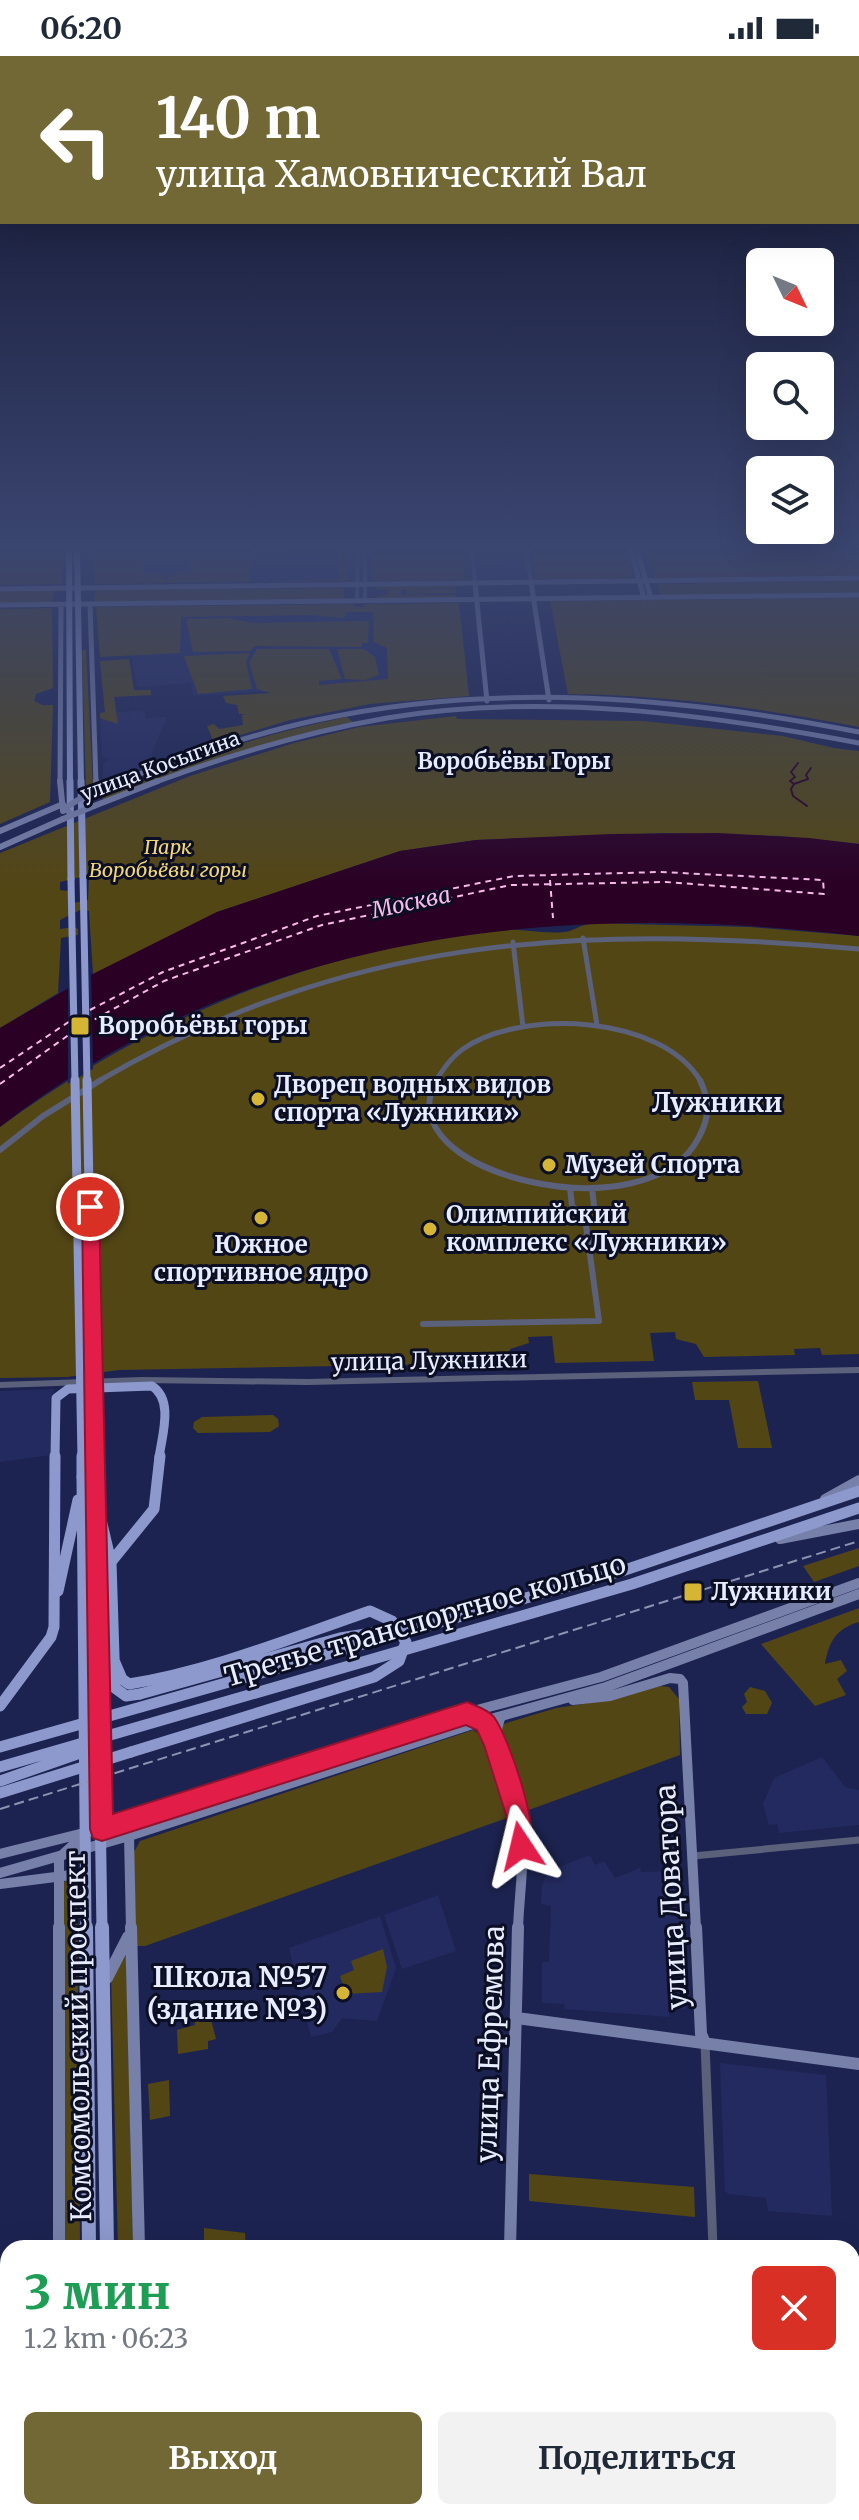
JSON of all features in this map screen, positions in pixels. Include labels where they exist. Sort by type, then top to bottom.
[{"type":"main road","points":[[59,659],[62,807],[72,815]]},
{"type":"main road","points":[[75,659],[83,876],[95,1492],[111,1562],[115,1688],[120,1694],[140,1694],[340,1638],[437,1623]]},
{"type":"main road","points":[[0,1706],[51,1637],[82,1477],[71,879],[75,659]]},
{"type":"main road","points":[[72,815],[65,808],[93,798],[91,659]]},
{"type":"main road","points":[[482,659],[488,710]]},
{"type":"main road","points":[[538,709],[548,704],[542,659]]},
{"type":"main road","name":"улица Косыгина","points":[[0,847],[86,809],[93,798],[215,748],[345,714],[486,699],[548,698],[684,703],[859,732]]},
{"type":"main road","points":[[669,713],[674,711],[676,705],[672,703]]},
{"type":"main road","points":[[679,714],[676,707],[684,703]]},
{"type":"main road","name":"улица Косыгина","points":[[0,831],[62,807],[254,749],[364,722],[488,710],[604,708],[679,714],[859,743]]},
{"type":"main road","points":[[360,712],[355,716],[364,722]]},
{"type":"main road","points":[[345,714],[354,721],[351,725]]},
{"type":"main road","points":[[56,1601],[53,1566],[56,1398],[68,1389],[148,1385],[164,1397],[154,1509],[111,1562]]},
{"type":"main road","name":"Комсомольский проспект","points":[[82,1477],[89,2240]]},
{"type":"main road","points":[[806,1511],[859,1480]]},
{"type":"main road","name":"Третье транспортное кольцо","points":[[0,1747],[622,1571],[859,1491]]},
{"type":"main road","name":"Комсомольский проспект","points":[[95,1492],[107,2240]]},
{"type":"main road","name":"Третье транспортное кольцо","points":[[0,1767],[160,1724],[629,1586],[859,1508]]},
{"type":"main road","points":[[771,1540],[859,1524]]},
{"type":"main road","points":[[0,1873],[59,1858],[480,1722],[548,1703],[822,1602],[859,1583]]},
{"type":"main road","points":[[822,1602],[859,1594]]},
{"type":"main road","points":[[0,1793],[374,1677],[400,1661],[405,1652],[405,1641],[391,1619],[370,1611],[204,1667],[142,1682],[129,1684],[122,1679],[113,1663]]},
{"type":"main road","points":[[99,1708],[113,1663]]},
{"type":"main road","name":"улица Доватора","points":[[548,1703],[610,1696],[670,1678],[680,1679],[686,1707],[701,2034],[705,2043]]},
{"type":"main road","points":[[0,1854],[102,1829],[467,1713],[604,1682]]},
{"type":"main road","name":"улица Ефремова","points":[[467,1713],[480,1722],[495,1746],[521,1828],[510,2240]]},
{"type":"main road","points":[[495,1746],[495,1730],[501,1716]]},
{"type":"main road","points":[[0,1781],[160,1724]]},
{"type":"main road","name":"Комсомольский проспект","points":[[59,2240],[59,1858],[85,1834]]},
{"type":"main road","points":[[129,1836],[139,2240]]},
{"type":"main road","points":[[0,1884],[71,1875],[86,1881]]},
{"type":"main road","points":[[103,1990],[130,1927]]},
{"type":"main road","points":[[517,2018],[859,2064]]},
{"type":"street","points":[[583,938],[596,1023]]},
{"type":"street","points":[[0,1150],[68,1098],[161,1046],[244,1008],[322,980],[381,964],[513,942],[583,938],[740,939],[859,949]]},
{"type":"street","points":[[513,942],[523,1027]]},
{"type":"street","points":[[596,1023],[638,1035],[671,1051],[695,1075],[708,1108],[701,1136],[675,1164],[641,1179],[592,1188],[515,1181],[480,1168],[448,1143],[432,1113],[435,1082],[454,1057],[486,1038],[523,1027],[596,1023]]},
{"type":"street","points":[[423,1324],[599,1321],[585,1218],[572,1206],[570,1188]]},
{"type":"street","points":[[585,1218],[595,1205],[592,1188]]},
{"type":"street","name":"улица Лужники","points":[[0,1385],[142,1380],[297,1383],[859,1370]]},
{"type":"street","points":[[56,1398],[59,1383]]},
{"type":"street","points":[[693,1856],[859,1840]]},
{"type":"street","name":"улица Доватора","points":[[705,2043],[713,2240]]},
{"type":"shaded area","points":[[133,659],[413,659],[423,681],[193,696],[191,683],[137,687]]},
{"type":"shaded area","points":[[145,711],[146,718],[167,717],[151,754],[160,761],[109,780],[103,779],[103,763],[108,760],[102,756],[100,713]]},
{"type":"shaded area","points":[[54,1389],[50,1400],[51,1455],[0,1462],[0,1391]]},
{"type":"shaded area","points":[[822,1757],[845,1787],[859,1790],[859,1825],[779,1833],[777,1824],[769,1825],[763,1804],[774,1778]]},
{"type":"shaded area","points":[[590,1855],[595,1865],[604,1861],[615,1878],[640,1868],[641,1872],[680,1871],[686,2009],[669,2007],[669,2017],[565,2009],[564,2004],[542,2003],[542,1962],[549,1962],[551,1906],[541,1904],[542,1886],[546,1875],[554,1869]]},
{"type":"shaded area","points":[[438,1895],[456,1951],[402,1969],[384,1915]]},
{"type":"shaded area","name":"Школа №57 (здание №3)","points":[[380,1916],[396,1968],[377,2021],[342,2018],[332,2032],[311,2037],[289,1948]]},
{"type":"shaded area","points":[[720,2063],[826,2075],[832,2216],[768,2211],[766,2198],[728,2194],[725,2191]]},
{"type":"green space","points":[[0,659],[53,659],[53,688],[36,694],[34,701],[53,705],[50,802],[0,824]]},
{"type":"green space","points":[[82,659],[87,659],[93,786],[86,789]]},
{"type":"green space","points":[[129,659],[134,690],[151,690],[151,695],[114,697],[118,724],[100,718],[100,713],[105,712],[100,661]]},
{"type":"green space","points":[[185,659],[247,659],[252,689],[198,694]]},
{"type":"green space","points":[[251,659],[333,659],[342,679],[319,681],[319,685],[388,679],[387,659],[465,659],[469,696],[370,704],[290,720],[214,743],[207,726],[214,724],[219,729],[243,725],[242,715],[246,714],[239,714],[237,705],[226,703],[223,696],[271,693],[257,689],[249,662]]},
{"type":"green space","points":[[340,659],[375,659],[379,675],[365,680],[345,679]]},
{"type":"green space","points":[[561,659],[859,659],[859,727],[714,704],[568,694]]},
{"type":"green space","name":"Парк Воробьёвы горы","points":[[456,716],[457,719],[644,721],[783,736],[859,751],[859,844],[781,836],[664,833],[476,840],[400,851],[217,912],[93,974],[89,911],[82,909],[60,920],[60,929],[74,927],[78,929],[78,935],[61,938],[58,993],[0,1028],[0,853],[190,776],[294,743],[359,727]],"holes":[[[89,875],[88,900],[69,904],[68,891],[60,890],[60,882]]]},
{"type":"green space","points":[[347,717],[353,722],[103,800],[102,792],[192,760],[253,740]]},
{"type":"green space","name":"Олимпийский комплекс «Лужники»","points":[[600,923],[750,927],[859,936],[859,1354],[822,1355],[820,1348],[794,1349],[795,1355],[704,1357],[696,1344],[676,1339],[675,1332],[650,1333],[654,1361],[555,1363],[552,1336],[528,1337],[529,1343],[510,1349],[506,1363],[119,1370],[67,1377],[0,1378],[0,1127],[53,1090],[165,1027],[224,1000],[346,959],[408,944],[507,929],[568,931]]},
{"type":"green space","points":[[758,1381],[772,1448],[738,1448],[729,1400],[695,1400],[692,1382]]},
{"type":"green space","points":[[273,1415],[278,1419],[279,1426],[270,1432],[198,1433],[193,1428],[194,1422],[202,1417]]},
{"type":"green space","points":[[859,1548],[859,1566],[814,1582],[803,1566]]},
{"type":"green space","points":[[859,1608],[859,1622],[839,1632],[825,1664],[841,1660],[847,1671],[837,1679],[846,1695],[815,1706],[761,1644]]},
{"type":"green space","points":[[660,1686],[669,1687],[679,1699],[680,1755],[526,1811],[523,1809],[499,1751],[500,1725],[556,1708],[596,1702]]},
{"type":"green space","points":[[750,1687],[765,1691],[772,1703],[767,1714],[746,1714],[742,1707],[747,1702],[744,1694]]},
{"type":"green space","points":[[473,1730],[479,1734],[508,1811],[507,1818],[145,1946],[135,1946],[132,1856],[140,1841]]},
{"type":"green space","points":[[76,1880],[77,1884],[80,2240],[63,2240],[63,1883]]},
{"type":"green space","points":[[383,1949],[387,1967],[382,1992],[346,1994],[340,1976],[354,1970],[351,1961]]},
{"type":"green space","points":[[126,1950],[133,2240],[118,2240],[111,1975]]},
{"type":"green space","points":[[206,2000],[216,2039],[208,2041],[208,2049],[178,2054],[177,2030],[195,2025],[192,2005]]},
{"type":"green space","points":[[169,2080],[170,2116],[150,2120],[148,2084]]},
{"type":"green space","points":[[529,2174],[694,2187],[695,2217],[529,2201]]},
{"type":"green space","points":[[204,2228],[245,2233],[245,2240],[204,2240]]},
{"type":"water","name":"Москва","points":[[718,833],[859,844],[859,936],[745,926],[631,923],[519,929],[409,945],[302,971],[197,1010],[96,1061],[0,1127],[0,1028],[93,974],[217,912],[400,851],[476,840]]},
{"type":"pier","points":[[91,970],[93,1069],[68,1084],[68,983]]},
{"type":"waterway","points":[[794,784],[790,781],[795,777],[791,772],[798,763]]},
{"type":"waterway","points":[[794,784],[808,779],[806,775],[811,768]]},
{"type":"waterway","points":[[794,784],[791,789],[793,796],[807,806]]},
{"type":"ferry route","points":[[90,1010],[163,972],[317,916],[514,876],[660,872],[823,880],[824,894],[666,882],[550,884]]},
{"type":"ferry route","points":[[550,880],[550,884]]},
{"type":"ferry route","points":[[90,1022],[164,981],[322,925],[511,885],[550,884]]},
{"type":"ferry route","points":[[550,884],[553,918]]},
{"type":"ferry route","points":[[0,1068],[70,1021]]},
{"type":"ferry route","points":[[0,1084],[70,1034]]},
{"type":"railway","points":[[0,1809],[859,1541]]},
{"type":"place","name":"Воробьёвы горы","points":[[80,1026]]},
{"type":"place","name":"Дворец водных видов спорта «Лужники»","points":[[258,1099]]},
{"type":"place","name":"Музей Спорта","points":[[549,1165]]},
{"type":"place","name":"Южное спортивное ядро","points":[[261,1218]]},
{"type":"place","name":"Олимпийский комплекс «Лужники»","points":[[430,1229]]},
{"type":"place","name":"Лужники","points":[[693,1592]]},
{"type":"place","name":"Школа №57 (здание №3)","points":[[343,1993]]},
{"type":"district","name":"Воробьёвы Горы","points":[[514,761]]},
{"type":"district","name":"Лужники","points":[[717,1103]]},
{"type":"route","points":[[90,1207],[96,1659],[102,1829],[467,1713],[485,1722],[495,1742],[499,1764],[519,1818],[521,1846]]}]
